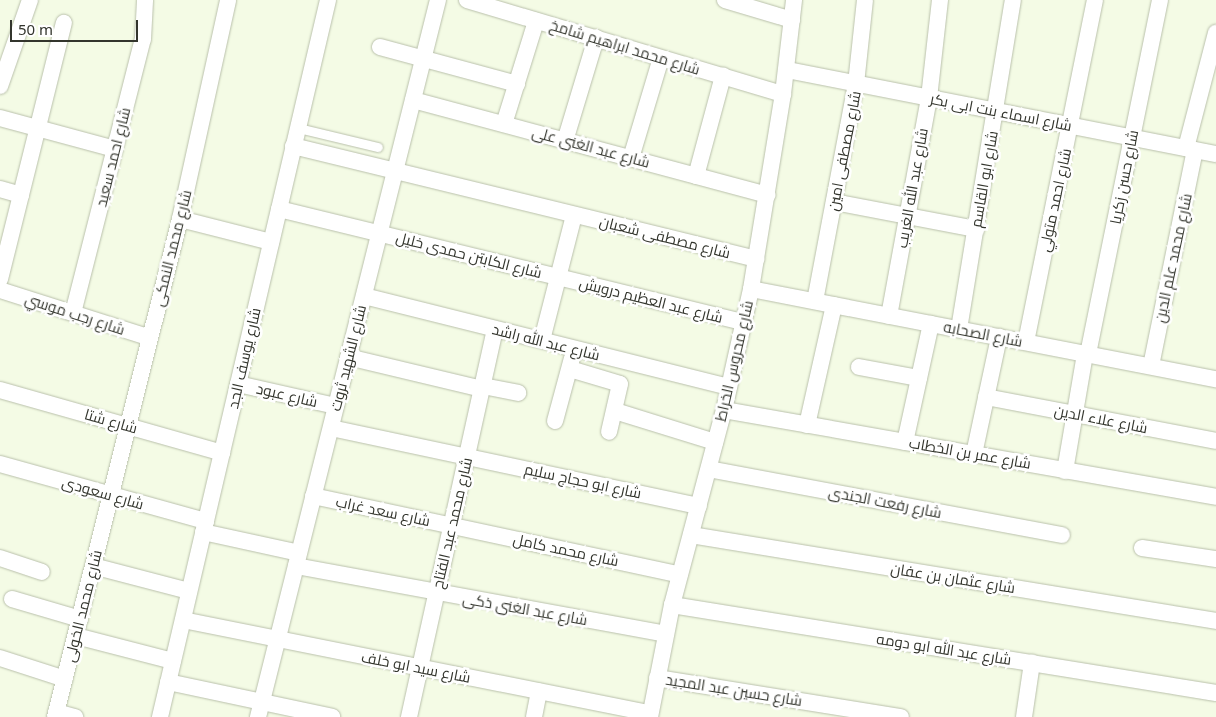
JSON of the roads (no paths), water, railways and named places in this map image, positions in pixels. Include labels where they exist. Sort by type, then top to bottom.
[{"type":"street","points":[[0,86],[30,0]]},
{"type":"street","name":"شارع احمد سعيد","points":[[73,313],[143,39],[145,0]]},
{"type":"street","name":"شارع محمد النمكى","points":[[111,495],[180,219],[228,0]]},
{"type":"street","name":"شارع يوسف الجد","points":[[160,717],[328,0]]},
{"type":"street","name":"شارع الشهيد ثروت","points":[[260,709],[438,0]]},
{"type":"street","name":"شارع محمد ابراهيم شامخ","points":[[467,0],[783,94]]},
{"type":"street","points":[[724,0],[792,20]]},
{"type":"street","name":"شارع محروس الخراط","points":[[650,715],[672,605],[724,410],[751,289],[768,195],[787,70],[794,0]]},
{"type":"street","name":"شارع مصطفى امين","points":[[815,302],[856,84],[866,0]]},
{"type":"street","name":"شارع عبد الله الغريب","points":[[889,316],[929,98],[940,0]]},
{"type":"street","name":"شارع ابو القاسم","points":[[959,329],[1014,0]]},
{"type":"street","name":"شارع احمد متولي","points":[[1026,342],[1095,0]]},
{"type":"street","name":"شارع حسن زكريا","points":[[1065,470],[1086,354],[1160,0]]},
{"type":"street","points":[[504,124],[536,21]]},
{"type":"street","points":[[0,279],[64,24]]},
{"type":"street","name":"شارع محمد علم الدين","points":[[1151,366],[1191,149],[1216,34]]},
{"type":"street","points":[[565,141],[596,38]]},
{"type":"street","points":[[380,47],[516,84]]},
{"type":"street","points":[[631,158],[660,58]]},
{"type":"street","name":"شارع اسماء بنت ابى بكر","points":[[787,70],[1216,154]]},
{"type":"street","points":[[696,176],[722,76]]},
{"type":"street","name":"شارع عبد الغنى على","points":[[413,100],[768,195]]},
{"type":"street","points":[[0,118],[115,149]]},
{"type":"street","name":"شارع مصطفى شعبان","points":[[293,146],[756,259]]},
{"type":"street","points":[[0,190],[21,195]]},
{"type":"street","points":[[834,202],[976,230]]},
{"type":"street","name":"شارع الكابتن حمدى خليل","points":[[279,210],[558,277]]},
{"type":"street","points":[[542,340],[574,214]]},
{"type":"street","points":[[180,219],[271,242]]},
{"type":"street","name":"شارع عبد العظيم درويش","points":[[558,277],[743,322]]},
{"type":"street","name":"شارع الصحابه","points":[[751,289],[1216,379]]},
{"type":"street","name":"شارع رجب موسي","points":[[0,290],[150,338]]},
{"type":"street","name":"شارع عبد الله راشد","points":[[364,296],[729,387]]},
{"type":"street","points":[[807,425],[834,305]]},
{"type":"street","points":[[905,442],[931,324]]},
{"type":"street","name":"شارع محمد عبد الفتاح","points":[[410,717],[496,329]]},
{"type":"street","points":[[974,454],[999,337]]},
{"type":"street","points":[[555,421],[575,349]]},
{"type":"street","points":[[348,357],[482,388],[518,393]]},
{"type":"street","points":[[859,367],[919,378]]},
{"type":"street","points":[[570,369],[619,383],[615,411],[608,432]]},
{"type":"street","name":"شارع عبود","points":[[238,384],[336,406]]},
{"type":"street","name":"شارع شتا","points":[[0,390],[222,453]]},
{"type":"street","name":"شارع علاء الدين","points":[[986,396],[1216,441]]},
{"type":"street","name":"شارع عمر بن الخطاب","points":[[724,410],[1216,497]]},
{"type":"street","points":[[615,411],[716,442]]},
{"type":"street","name":"شارع ابو حجاج سليم","points":[[331,428],[699,506]]},
{"type":"street","name":"شارع سعودى","points":[[0,464],[111,495],[298,560]]},
{"type":"street","name":"شارع رفعت الجندى","points":[[709,469],[1062,535]]},
{"type":"street","name":"شارع محمد الخولى","points":[[56,715],[111,495]]},
{"type":"street","name":"شارع سعد غراب","points":[[314,496],[452,525]]},
{"type":"street","name":"شارع محمد كامل","points":[[452,525],[680,575]]},
{"type":"street","name":"شارع عثمان بن عفان","points":[[691,535],[1216,621]]},
{"type":"street","points":[[1142,548],[1216,559]]},
{"type":"street","points":[[0,558],[42,572]]},
{"type":"street","name":"شارع عبد الغنى ذكى","points":[[298,560],[437,594],[666,634]]},
{"type":"street","points":[[93,566],[189,591]]},
{"type":"street","points":[[12,599],[80,619]]},
{"type":"street","name":"شارع عبد الله ابو دومه","points":[[672,605],[1216,693]]},
{"type":"street","name":"شارع سيد ابو خلف","points":[[182,620],[650,715]]},
{"type":"street","points":[[76,636],[173,661]]},
{"type":"street","points":[[0,658],[65,679]]},
{"type":"street","points":[[1024,717],[1032,663]]},
{"type":"street","name":"شارع حسين عبد المجيد","points":[[657,678],[860,714],[901,717]]},
{"type":"street","points":[[168,682],[260,709],[332,717]]},
{"type":"street","points":[[534,717],[539,691]]},
{"type":"street","points":[[56,715],[75,717]]},
{"type":"lane","points":[[298,128],[378,147]]}]
